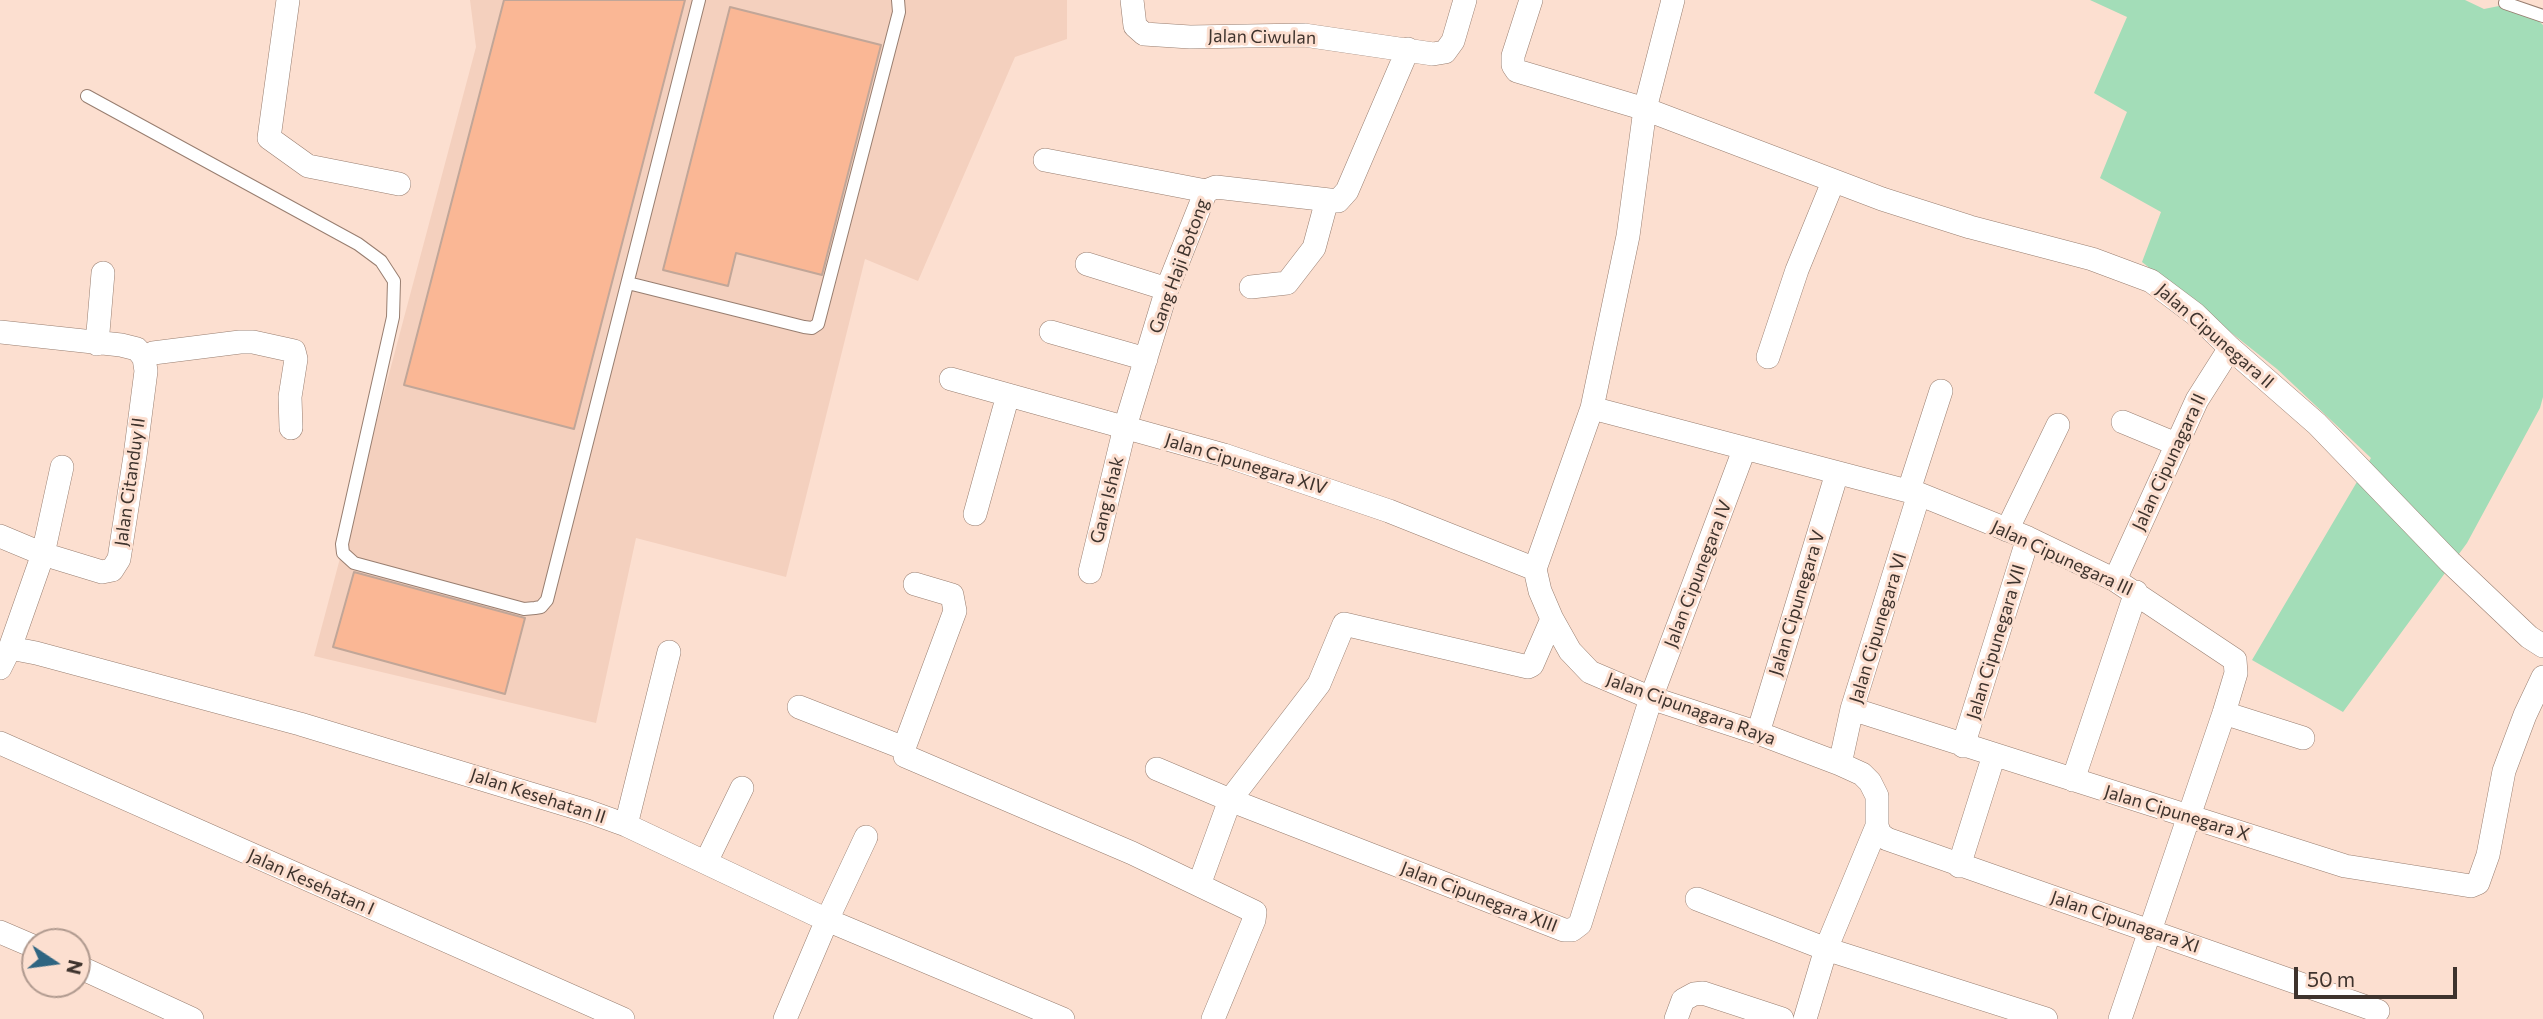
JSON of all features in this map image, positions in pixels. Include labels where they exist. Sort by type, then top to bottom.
[{"type":"street","points":[[288,0],[269,138],[308,166],[399,184]]},
{"type":"street","name":"Jalan Ciwulan","points":[[1132,0],[1135,26],[1144,34],[1190,37],[1304,35],[1433,54],[1445,52],[1453,41],[1465,0]]},
{"type":"street","name":"Jalan Cipunegara II","points":[[1531,0],[1513,57],[1513,65],[1517,71],[1645,109],[1833,182],[1970,227],[2121,268],[2151,282],[2195,314],[2317,424],[2450,562],[2529,637],[2543,646]]},
{"type":"street","points":[[1535,569],[1592,408],[1629,236],[1645,109],[1673,0]]},
{"type":"street","points":[[1251,287],[1287,283],[1314,248],[1327,200],[1338,201],[1347,191],[1408,49]]},
{"type":"street","points":[[1045,160],[1206,191]]},
{"type":"street","points":[[1768,357],[1797,270],[1833,182]]},
{"type":"street","name":"Gang Haji Botong","points":[[1125,428],[1167,289],[1206,191],[1216,187],[1327,200]]},
{"type":"street","points":[[1087,264],[1167,289]]},
{"type":"street","points":[[97,344],[103,273]]},
{"type":"street","points":[[0,332],[121,345],[136,349],[144,358],[153,354],[240,342],[265,344],[294,351],[296,359],[290,397],[291,428]]},
{"type":"street","points":[[1051,332],[1146,359]]},
{"type":"street","name":"Jalan Cipunagara II","points":[[2115,579],[2197,400],[2230,348]]},
{"type":"street","name":"Jalan Citanduy II","points":[[0,536],[43,554],[102,572],[112,570],[119,559],[146,371],[144,358]]},
{"type":"street","name":"Jalan Cipunegara XIV","points":[[951,379],[1224,455],[1389,510],[1535,569]]},
{"type":"street","name":"Jalan Cipunegara VI","points":[[1840,764],[1941,391]]},
{"type":"street","points":[[975,514],[1008,395]]},
{"type":"street","name":"Jalan Cipunegara III","points":[[1592,408],[1744,450],[1914,492],[2017,534],[2115,579],[2235,660],[2236,673],[2224,713],[2120,1019]]},
{"type":"street","points":[[2123,422],[2176,444]]},
{"type":"street","name":"Jalan Cipunegara VII","points":[[1963,746],[2017,534],[2058,425]]},
{"type":"street","name":"Gang Ishak","points":[[1090,572],[1125,428]]},
{"type":"street","name":"Jalan Cipunegara IV","points":[[1651,698],[1744,450]]},
{"type":"street","points":[[5,658],[43,554],[62,467]]},
{"type":"street","name":"Jalan Cipunegara V","points":[[1758,733],[1837,473]]},
{"type":"street","name":"Jalan Cipunagara Raya","points":[[1535,569],[1540,591],[1552,619],[1570,651],[1590,671],[1651,698],[1758,733],[1840,764],[1862,774],[1870,782],[1877,796],[1877,826],[1826,949],[1804,1019]]},
{"type":"street","points":[[915,584],[951,595],[955,611],[905,748],[905,756],[1132,853],[1255,912],[1213,1019]]},
{"type":"street","points":[[2073,780],[2136,592]]},
{"type":"street","points":[[1199,885],[1230,800],[1319,684],[1343,624],[1528,667],[1532,665],[1552,619]]},
{"type":"street","points":[[626,825],[669,652]]},
{"type":"street","name":"Jalan Kesehatan II","points":[[5,658],[269,715],[522,790],[626,825],[827,920],[1063,1019]]},
{"type":"street","name":"Jalan Cipunegara X","points":[[1853,709],[2345,866],[2471,886],[2478,883],[2488,856],[2504,771],[2543,677]]},
{"type":"street","name":"Jalan Cipunegara XIII","points":[[1157,769],[1551,925],[1572,930],[1580,924],[1651,698]]},
{"type":"street","points":[[799,706],[905,748]]},
{"type":"street","points":[[2224,713],[2303,738]]},
{"type":"street","name":"Jalan Kesehatan I","points":[[0,743],[623,1019]]},
{"type":"street","points":[[1959,866],[1994,755]]},
{"type":"street","points":[[706,862],[742,789]]},
{"type":"street","name":"Jalan Cipunagara XI","points":[[1877,826],[1887,839],[1959,866],[2378,1011]]},
{"type":"street","points":[[785,1019],[866,837]]},
{"type":"street","points":[[1697,900],[1826,949],[2046,1019]]},
{"type":"street","points":[[0,932],[21,941]]},
{"type":"street","points":[[91,972],[192,1019]]},
{"type":"street","points":[[1680,1009],[1693,994],[1703,993],[1782,1019]]},
{"type":"lane","points":[[87,96],[358,244],[381,261],[394,281],[393,317],[342,544],[343,553],[355,563],[524,609],[541,607],[547,600],[699,0]]},
{"type":"lane","points":[[628,283],[804,327],[812,328],[818,324],[899,12],[898,0]]},
{"type":"lane","points":[[2505,3],[2543,16]]},
{"type":"shaded area","points":[[470,0],[1067,0],[1067,39],[1015,57],[918,281],[865,259],[786,577],[636,538],[596,723],[314,656],[476,47]]},
{"type":"green space","points":[[2090,0],[2465,0],[2484,9],[2519,2],[2543,25],[2543,397],[2540,408],[2467,543],[2343,712],[2252,660],[2371,458],[2277,369],[2142,262],[2161,212],[2100,178],[2127,112],[2094,93],[2127,17]]},
{"type":"building","points":[[504,0],[685,0],[574,429],[404,385]]},
{"type":"building","points":[[730,7],[881,45],[822,275],[736,253],[728,286],[663,270]]},
{"type":"building","points":[[354,572],[525,618],[505,694],[333,647]]}]
